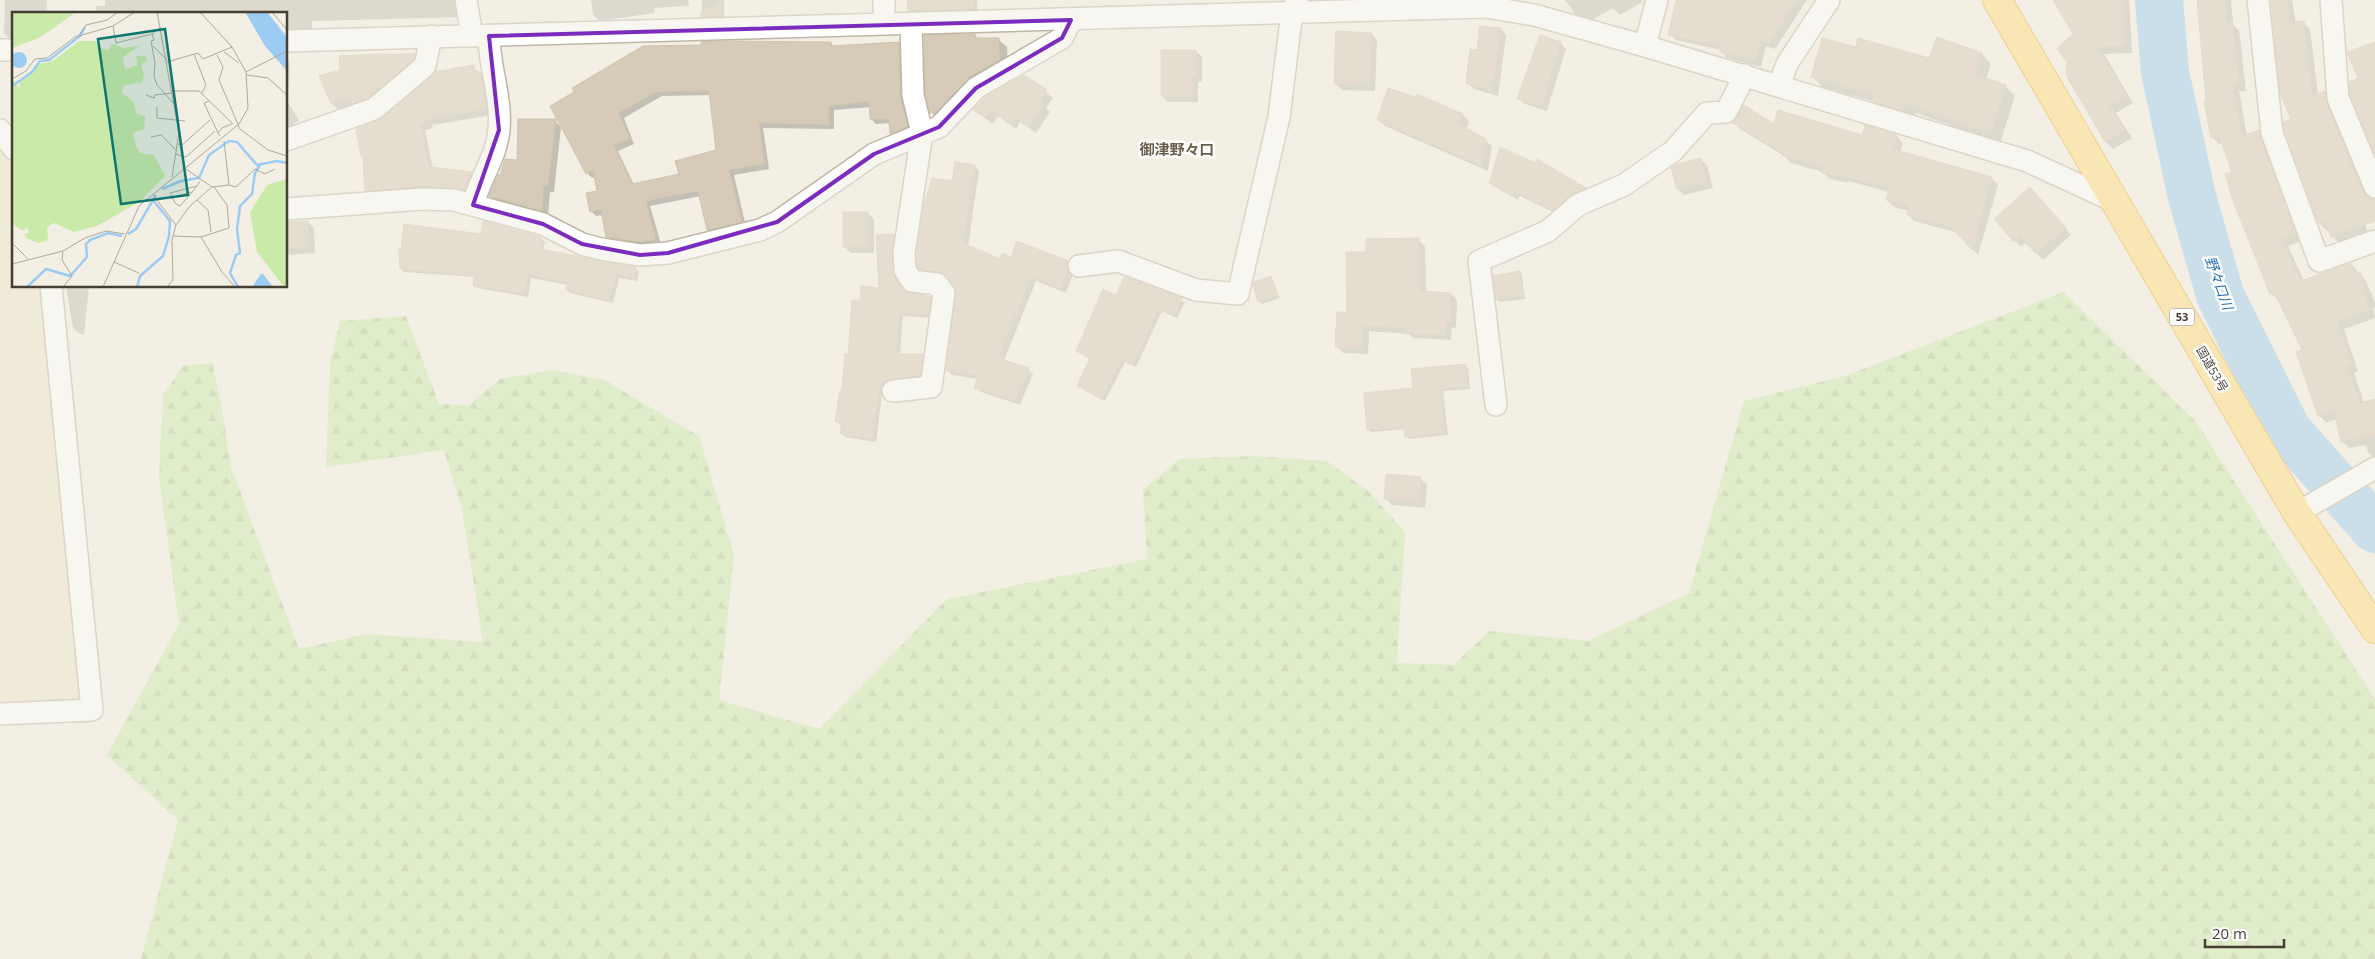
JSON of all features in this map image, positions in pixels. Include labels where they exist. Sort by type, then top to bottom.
[{"type":"highway","name":"国道53号","points":[[1997,0],[2297,513],[2375,629]]},
{"type":"street","points":[[466,0],[481,36],[499,109],[500,130],[491,163],[473,205]]},
{"type":"street","points":[[884,0],[884,24]]},
{"type":"street","points":[[1645,46],[1657,0]]},
{"type":"street","points":[[1779,86],[1787,64],[1829,0]]},
{"type":"street","points":[[2258,0],[2272,133],[2319,261],[2375,241]]},
{"type":"street","points":[[2331,0],[2338,98],[2375,187]]},
{"type":"street","points":[[1080,266],[1118,261],[1196,290],[1238,294],[1279,117],[1295,6]]},
{"type":"street","points":[[288,41],[1071,20],[1295,6],[1486,7],[1534,15],[1645,46],[2028,162],[2114,201]]},
{"type":"street","points":[[288,209],[422,199],[454,200],[543,224],[582,244],[601,249],[640,254],[668,253],[760,230],[777,222],[874,154],[939,127],[976,88],[1062,38],[1071,20]]},
{"type":"street","points":[[893,391],[932,387],[944,293],[937,284],[912,281],[904,270],[904,253],[922,133],[913,95],[911,24]]},
{"type":"street","points":[[288,139],[374,109],[425,66],[431,36]]},
{"type":"street","points":[[1496,405],[1479,261],[1548,232],[1578,205],[1624,185],[1673,151],[1707,113],[1726,112],[1745,75]]},
{"type":"street","points":[[0,130],[12,146]]},
{"type":"street","points":[[0,714],[92,710],[50,288]]},
{"type":"street","points":[[2297,513],[2371,471]]},
{"type":"highlighted area","points":[[1071,20],[1062,38],[976,88],[939,127],[874,154],[777,222],[668,253],[640,255],[582,244],[543,224],[473,205],[499,130],[489,36]]},
{"type":"shaded area","points":[[0,152],[12,163],[12,288],[45,288],[86,703],[0,706]]},
{"type":"green space","points":[[2064,292],[2196,422],[2375,699],[2375,959],[141,959],[178,820],[107,755],[179,624],[159,476],[163,395],[183,366],[212,363],[231,467],[299,649],[368,634],[483,642],[462,509],[444,450],[326,467],[330,364],[340,321],[406,316],[439,404],[469,405],[500,379],[552,370],[604,380],[699,436],[734,555],[719,700],[819,729],[947,599],[1147,559],[1143,490],[1179,459],[1251,456],[1327,461],[1368,491],[1405,532],[1397,663],[1454,665],[1489,631],[1588,641],[1689,593],[1744,401],[1845,376]]},
{"type":"building","points":[[722,0],[722,16],[701,17],[701,12]]},
{"type":"building","points":[[907,0],[973,0],[973,9],[908,11]]},
{"type":"building","points":[[1676,0],[1797,0],[1769,43],[1760,41],[1755,61],[1720,52],[1721,46],[1668,35]]},
{"type":"building","points":[[2053,0],[2123,0],[2125,46],[2098,47],[2127,96],[2109,105],[2125,130],[2105,142],[2066,75],[2067,62],[2057,48],[2073,34]]},
{"type":"building","points":[[2197,0],[2225,0],[2227,23],[2232,22],[2239,84],[2233,85],[2242,136],[2259,130],[2296,234],[2282,239],[2301,281],[2351,263],[2355,274],[2360,272],[2367,291],[2363,293],[2370,310],[2337,322],[2352,364],[2347,366],[2360,403],[2375,399],[2375,435],[2341,442],[2334,411],[2318,416],[2296,352],[2302,350],[2274,292],[2270,294],[2233,201],[2225,174],[2232,172],[2219,136],[2211,138],[2204,100],[2206,100]]},
{"type":"building","points":[[2271,0],[2287,0],[2290,23],[2304,21],[2312,96],[2325,91],[2326,103],[2363,192],[2368,197],[2375,199],[2375,221],[2331,237],[2326,222],[2319,224],[2284,130],[2283,122],[2291,119],[2280,94]]},
{"type":"building","points":[[1480,26],[1501,28],[1492,91],[1466,83],[1470,49],[1477,50]]},
{"type":"building","points":[[1336,31],[1372,33],[1369,85],[1334,84]]},
{"type":"building","points":[[975,34],[975,38],[999,38],[1000,59],[970,77],[936,112],[930,113],[925,93],[924,35]]},
{"type":"building","points":[[1540,35],[1561,42],[1542,106],[1517,99]]},
{"type":"building","points":[[1937,37],[1982,53],[1975,74],[2006,85],[1991,134],[1906,104],[1904,111],[1872,101],[1875,95],[1811,77],[1822,38],[1856,47],[1858,38],[1929,58]]},
{"type":"building","points":[[701,42],[831,42],[831,46],[899,42],[900,95],[908,126],[890,134],[889,119],[870,119],[869,102],[829,106],[829,125],[759,123],[765,164],[729,170],[742,222],[707,230],[698,191],[646,201],[656,239],[641,242],[606,237],[601,210],[590,212],[586,193],[597,191],[593,170],[586,174],[550,106],[574,92],[572,88],[643,46],[701,45]],"holes":[[[709,91],[716,150],[675,161],[679,174],[632,184],[614,145],[630,139],[619,113],[656,92]]]},
{"type":"building","points":[[2375,42],[2375,154],[2350,95],[2349,82],[2358,78],[2347,52]]},
{"type":"building","points":[[1161,50],[1196,50],[1196,76],[1192,76],[1192,96],[1161,96]]},
{"type":"building","points":[[415,54],[414,59],[368,98],[352,104],[351,97],[331,104],[319,76],[340,70],[339,56]]},
{"type":"building","points":[[474,65],[475,73],[480,72],[486,109],[427,119],[427,122],[420,124],[429,167],[472,172],[464,190],[422,186],[365,191],[363,156],[361,156],[356,129],[382,119],[435,72]]},
{"type":"building","points":[[1024,75],[1047,90],[1040,102],[1044,105],[1029,127],[1014,117],[1010,123],[991,111],[986,118],[973,110],[984,98]]},
{"type":"building","points":[[1388,88],[1415,97],[1417,94],[1463,114],[1459,124],[1486,139],[1482,166],[1377,120]]},
{"type":"building","points":[[1744,105],[1774,124],[1778,110],[1862,135],[1865,125],[1897,135],[1893,149],[1992,177],[1972,250],[1951,227],[1907,215],[1909,206],[1886,200],[1889,188],[1843,176],[1822,173],[1823,168],[1783,156],[1785,154],[1732,123]]},
{"type":"building","points":[[518,119],[556,119],[548,186],[544,186],[542,211],[489,196],[498,175],[500,175],[505,159],[517,160]]},
{"type":"building","points":[[1500,147],[1535,163],[1537,159],[1586,188],[1570,195],[1552,211],[1514,191],[1512,196],[1489,183]]},
{"type":"building","points":[[1701,158],[1707,182],[1677,189],[1671,167]]},
{"type":"building","points":[[955,162],[975,165],[963,243],[1000,259],[1002,253],[1011,257],[1017,241],[1068,261],[1068,271],[1061,289],[1031,277],[998,358],[1029,368],[1015,401],[974,388],[978,375],[946,371],[956,290],[943,273],[919,269],[917,266],[923,208],[932,178],[952,181]]},
{"type":"building","points":[[2030,187],[2066,228],[2036,254],[2020,236],[2014,242],[1994,219]]},
{"type":"building","points":[[843,212],[868,212],[868,247],[843,247]]},
{"type":"building","points":[[308,221],[309,247],[288,249],[288,222]]},
{"type":"building","points":[[483,221],[538,236],[542,238],[540,249],[636,267],[634,278],[616,275],[609,301],[566,290],[568,283],[528,275],[525,294],[473,286],[474,275],[400,269],[399,249],[401,249],[404,224],[481,234]]},
{"type":"building","points":[[894,234],[892,254],[894,277],[906,292],[931,297],[928,315],[899,313],[896,354],[923,354],[920,376],[892,379],[880,383],[873,439],[845,435],[840,433],[842,423],[835,422],[840,390],[842,390],[845,354],[848,354],[852,300],[860,300],[861,286],[879,288],[876,235]]},
{"type":"building","points":[[1419,238],[1420,291],[1451,293],[1450,322],[1446,322],[1445,335],[1406,333],[1406,328],[1363,325],[1362,348],[1335,347],[1337,312],[1347,312],[1346,252],[1366,252],[1366,239]]},
{"type":"building","points":[[1520,271],[1523,296],[1496,300],[1493,276]]},
{"type":"building","points":[[1271,276],[1278,295],[1258,302],[1253,286],[1254,282]]},
{"type":"building","points":[[1124,277],[1182,298],[1174,316],[1159,309],[1133,365],[1122,360],[1102,399],[1077,386],[1090,358],[1076,351],[1103,289],[1116,295]]},
{"type":"building","points":[[1465,364],[1468,386],[1441,389],[1445,433],[1405,437],[1404,427],[1367,430],[1364,393],[1413,388],[1411,369]]},
{"type":"building","points":[[1386,474],[1421,477],[1419,502],[1384,499]]},
{"type":"waterway","name":"野々口川","points":[[2159,0],[2165,72],[2192,197],[2220,295],[2287,430],[2375,529]]},
{"type":"district","name":"御津野々口","points":[[1177,150]]}]
